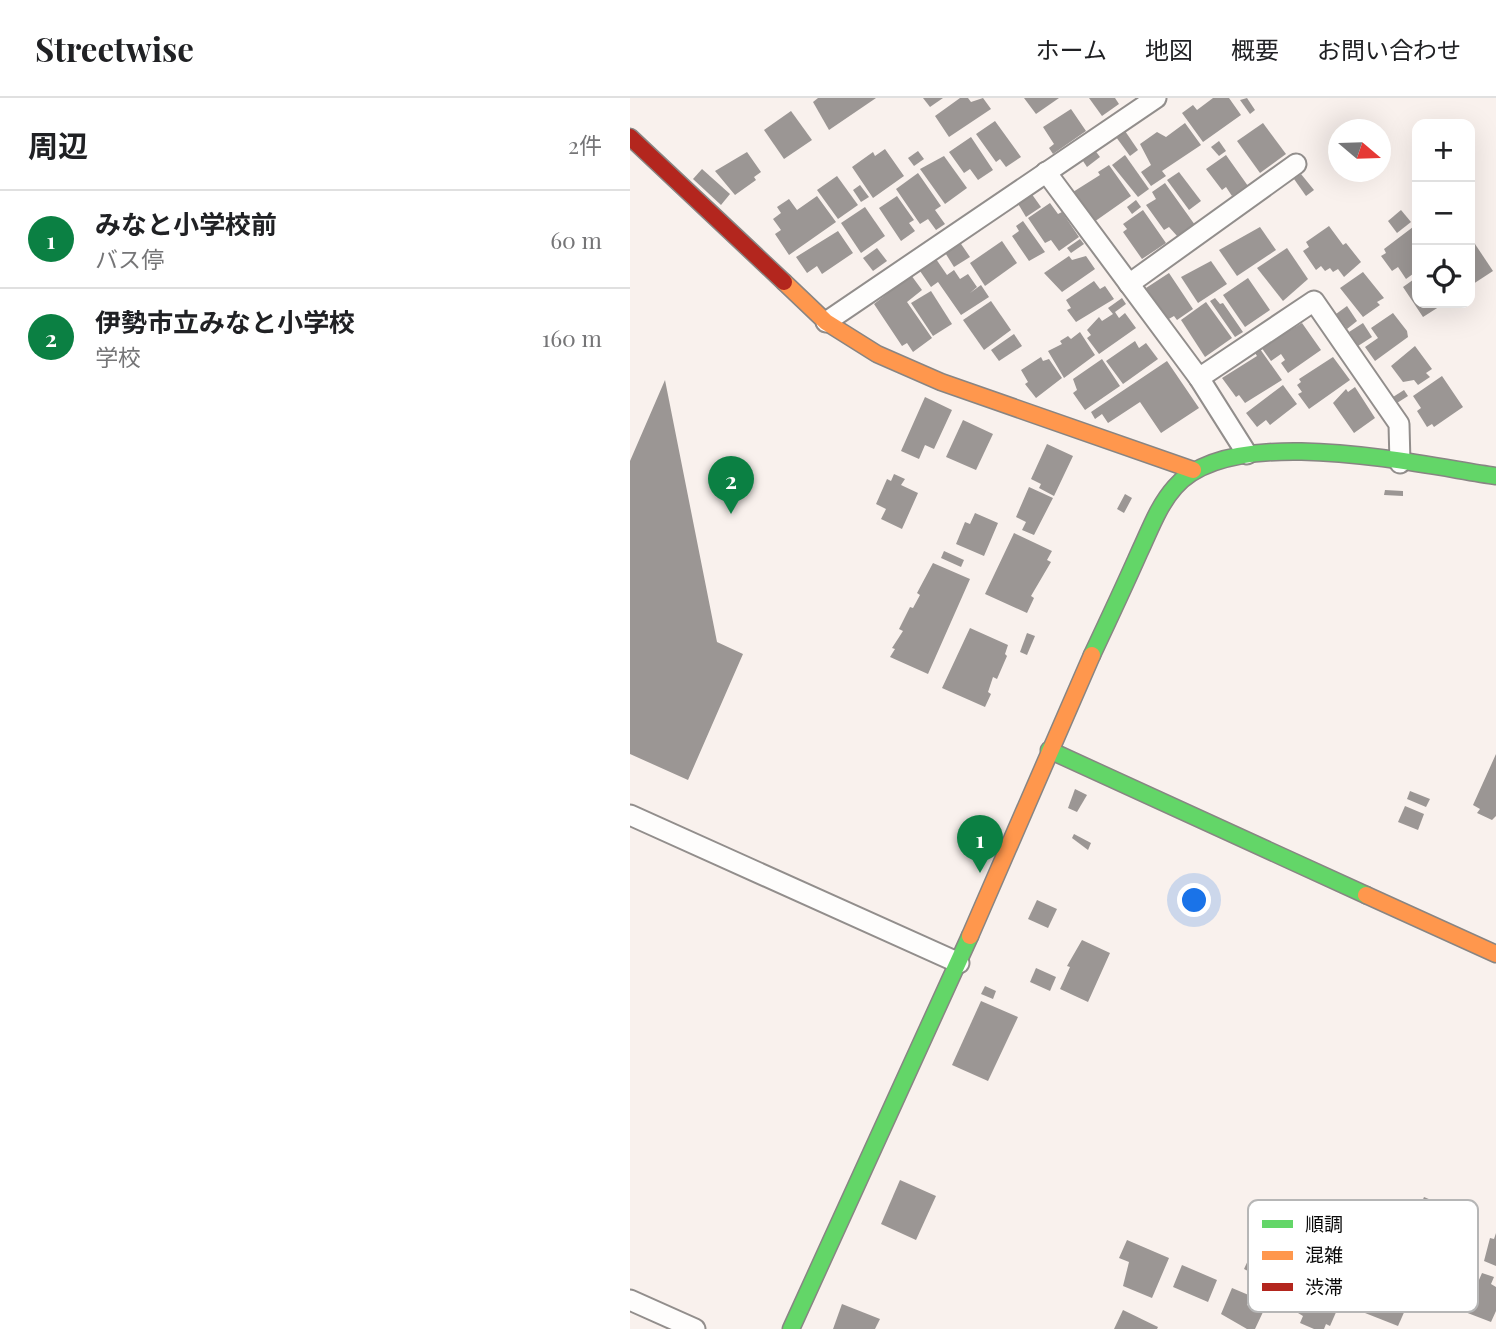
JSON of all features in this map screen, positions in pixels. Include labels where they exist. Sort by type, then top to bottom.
[{"type":"street","points":[[826,322],[1156,98]]},
{"type":"street","points":[[630,137],[826,322],[877,354],[941,382],[1193,470]]},
{"type":"street","points":[[1129,284],[1296,164]]},
{"type":"street","points":[[1046,172],[1199,378],[1247,454]]},
{"type":"street","points":[[1199,378],[1314,301],[1399,424],[1401,463]]},
{"type":"street","points":[[791,1329],[959,963],[1049,750],[1162,503],[1193,470],[1247,454],[1283,449],[1496,476]]},
{"type":"street","points":[[1049,750],[1496,954]]},
{"type":"street","points":[[630,815],[959,963]]},
{"type":"street","points":[[630,1300],[695,1329]]},
{"type":"building","points":[[818,98],[876,98],[829,130],[813,102]]},
{"type":"building","points":[[923,98],[943,98],[930,107]]},
{"type":"building","points":[[960,98],[968,98],[971,102],[983,98],[991,109],[949,137],[935,116]]},
{"type":"building","points":[[1024,98],[1059,98],[1036,114]]},
{"type":"building","points":[[1089,98],[1115,98],[1119,104],[1102,116]]},
{"type":"building","points":[[1213,98],[1229,98],[1241,115],[1203,142],[1182,113],[1193,105],[1197,110]]},
{"type":"building","points":[[1247,98],[1255,110],[1250,114],[1240,100]]},
{"type":"building","points":[[1071,109],[1086,131],[1053,154],[1049,148],[1054,144],[1043,127]]},
{"type":"building","points":[[791,111],[812,140],[784,159],[764,130]]},
{"type":"building","points":[[995,121],[1021,157],[1006,167],[1000,159],[996,162],[976,134]]},
{"type":"building","points":[[1185,123],[1201,145],[1162,171],[1166,176],[1151,186],[1141,172],[1151,165],[1140,144],[1157,132],[1166,137]]},
{"type":"building","points":[[1263,123],[1286,154],[1260,173],[1237,141]]},
{"type":"building","points":[[1125,131],[1138,150],[1130,156],[1116,137]]},
{"type":"building","points":[[971,137],[993,170],[978,180],[970,169],[964,173],[949,152]]},
{"type":"building","points":[[1219,141],[1226,151],[1219,156],[1211,147]]},
{"type":"building","points":[[885,149],[904,176],[873,198],[852,167],[873,152],[875,156]]},
{"type":"building","points":[[1094,149],[1100,157],[1087,167],[1081,158]]},
{"type":"building","points":[[918,151],[924,159],[914,166],[908,158]]},
{"type":"building","points":[[747,152],[761,172],[754,177],[756,180],[735,195],[715,171]]},
{"type":"building","points":[[1125,155],[1149,189],[1138,197],[1112,165]]},
{"type":"building","points":[[1226,155],[1248,186],[1232,196],[1226,187],[1222,190],[1206,169]]},
{"type":"building","points":[[944,156],[967,188],[945,204],[920,169]]},
{"type":"building","points":[[1109,165],[1131,196],[1094,222],[1073,192],[1100,175],[1098,172]]},
{"type":"building","points":[[702,169],[730,194],[721,205],[693,179]]},
{"type":"building","points":[[1179,172],[1201,201],[1189,210],[1167,180]]},
{"type":"building","points":[[918,173],[941,206],[935,210],[945,224],[936,230],[928,219],[920,224],[896,189]]},
{"type":"building","points":[[1301,174],[1314,190],[1306,196],[1294,179]]},
{"type":"building","points":[[837,176],[858,205],[838,219],[817,190]]},
{"type":"building","points":[[1165,183],[1195,225],[1178,237],[1169,227],[1164,230],[1146,205],[1156,199],[1152,192]]},
{"type":"building","points":[[860,185],[869,197],[861,202],[853,190]]},
{"type":"building","points":[[1031,193],[1041,207],[1026,217],[1017,202]]},
{"type":"building","points":[[817,196],[836,222],[789,255],[775,234],[781,230],[773,219],[781,213],[777,207],[789,199],[797,210]]},
{"type":"building","points":[[897,196],[914,220],[909,223],[915,231],[901,241],[879,208]]},
{"type":"building","points":[[1136,200],[1141,207],[1132,214],[1127,207]]},
{"type":"building","points":[[1050,203],[1058,214],[1062,212],[1079,237],[1059,251],[1051,240],[1045,243],[1028,218]]},
{"type":"building","points":[[865,207],[885,236],[861,253],[841,223]]},
{"type":"building","points":[[1143,210],[1166,243],[1142,259],[1123,232],[1127,229],[1123,224]]},
{"type":"building","points":[[1401,210],[1411,222],[1397,233],[1388,221]]},
{"type":"building","points":[[1023,221],[1045,252],[1029,261],[1012,236],[1019,231],[1016,226]]},
{"type":"building","points":[[1329,226],[1343,245],[1346,243],[1361,262],[1344,277],[1338,269],[1333,272],[1330,268],[1325,271],[1321,266],[1316,270],[1303,251],[1309,247],[1306,242]]},
{"type":"building","points":[[1260,227],[1276,250],[1237,276],[1219,250]]},
{"type":"building","points":[[1412,228],[1412,275],[1406,279],[1398,267],[1392,271],[1381,256],[1386,253],[1384,249]]},
{"type":"building","points":[[838,231],[853,253],[822,274],[817,266],[807,273],[796,257]]},
{"type":"building","points":[[1080,239],[1084,244],[1071,253],[1067,248]]},
{"type":"building","points":[[959,241],[970,257],[954,267],[944,251]]},
{"type":"building","points":[[1002,241],[1017,263],[985,286],[970,263]]},
{"type":"building","points":[[1475,244],[1493,271],[1475,283]]},
{"type":"building","points":[[877,248],[887,261],[873,271],[863,258]]},
{"type":"building","points":[[1287,248],[1308,279],[1283,301],[1257,268]]},
{"type":"building","points":[[1069,256],[1072,260],[1086,256],[1095,269],[1062,292],[1044,273]]},
{"type":"building","points":[[936,259],[947,275],[954,270],[960,279],[968,274],[977,287],[970,293],[981,285],[989,297],[961,315],[938,282],[931,287],[920,271]]},
{"type":"building","points":[[1211,261],[1227,284],[1198,303],[1181,277]]},
{"type":"building","points":[[1363,272],[1384,298],[1377,302],[1380,305],[1363,317],[1340,288]]},
{"type":"building","points":[[1169,273],[1193,309],[1177,320],[1174,316],[1167,320],[1146,288]]},
{"type":"building","points":[[911,275],[922,290],[907,302],[932,338],[913,352],[907,343],[902,346],[874,304]]},
{"type":"building","points":[[1248,278],[1270,310],[1245,327],[1223,295]]},
{"type":"building","points":[[1094,281],[1100,289],[1105,286],[1114,299],[1076,322],[1067,310],[1071,308],[1066,300]]},
{"type":"building","points":[[1412,281],[1412,300],[1403,287]]},
{"type":"building","points":[[931,291],[952,324],[933,336],[911,303]]},
{"type":"building","points":[[1122,298],[1126,304],[1115,312],[1119,318],[1125,313],[1136,328],[1099,354],[1087,338],[1091,335],[1087,330],[1099,317],[1102,321],[1113,314],[1108,308]]},
{"type":"building","points":[[1215,298],[1220,304],[1223,303],[1243,332],[1235,337],[1210,301]]},
{"type":"building","points":[[991,301],[1011,330],[984,350],[963,320]]},
{"type":"building","points":[[1206,302],[1232,338],[1205,357],[1181,320]]},
{"type":"building","points":[[1347,306],[1357,321],[1347,329],[1336,314]]},
{"type":"building","points":[[1417,308],[1437,308],[1423,317]]},
{"type":"building","points":[[1393,313],[1407,331],[1408,337],[1375,361],[1365,347],[1378,338],[1371,328]]},
{"type":"building","points":[[1302,323],[1321,350],[1288,373],[1281,363],[1285,360],[1281,354],[1271,361],[1261,347]]},
{"type":"building","points":[[1363,323],[1372,337],[1358,346],[1349,332]]},
{"type":"building","points":[[1080,332],[1095,355],[1064,378],[1048,351],[1062,344],[1060,341],[1068,336],[1071,339]]},
{"type":"building","points":[[1014,334],[1022,346],[999,361],[991,350]]},
{"type":"building","points":[[1135,341],[1139,348],[1146,343],[1158,359],[1123,384],[1106,361]]},
{"type":"building","points":[[1415,346],[1432,369],[1426,373],[1430,377],[1418,385],[1414,380],[1403,382],[1391,366]]},
{"type":"building","points":[[1260,349],[1282,380],[1245,403],[1239,395],[1236,397],[1222,378],[1257,356],[1255,353]]},
{"type":"building","points":[[1041,357],[1043,361],[1049,359],[1062,378],[1036,398],[1025,384],[1028,382],[1021,370]]},
{"type":"building","points":[[1333,357],[1350,380],[1309,409],[1298,394],[1302,392],[1297,385],[1301,382],[1299,379]]},
{"type":"building","points":[[1102,359],[1120,386],[1085,410],[1073,393],[1077,390],[1073,379]]},
{"type":"building","points":[[1167,361],[1199,408],[1161,433],[1140,402],[1108,423],[1102,414],[1095,419],[1091,412]]},
{"type":"building","points":[[1442,376],[1463,407],[1434,427],[1432,424],[1427,427],[1417,411],[1421,408],[1413,396]]},
{"type":"building","points":[[665,380],[717,642],[743,654],[688,780],[630,754],[630,461]]},
{"type":"building","points":[[1283,385],[1297,404],[1270,425],[1266,420],[1257,427],[1246,413]]},
{"type":"building","points":[[1355,387],[1375,418],[1354,433],[1333,403],[1346,389],[1348,392]]},
{"type":"building","points":[[1404,390],[1408,396],[1397,403],[1393,397]]},
{"type":"building","points":[[925,397],[952,410],[934,449],[925,445],[919,459],[901,451]]},
{"type":"building","points":[[963,420],[993,434],[976,470],[946,457]]},
{"type":"building","points":[[1047,444],[1073,456],[1054,496],[1039,488],[1041,484],[1031,479]]},
{"type":"building","points":[[894,474],[905,479],[901,485],[918,493],[902,529],[881,519],[886,509],[876,504],[887,479],[891,481]]},
{"type":"building","points":[[1029,487],[1053,498],[1034,535],[1022,530],[1026,522],[1016,517]]},
{"type":"building","points":[[1385,490],[1403,491],[1403,496],[1384,495]]},
{"type":"building","points":[[1125,494],[1132,498],[1124,513],[1117,509]]},
{"type":"building","points":[[975,513],[998,523],[984,556],[956,544],[965,522],[970,524]]},
{"type":"building","points":[[1014,533],[1052,551],[1047,560],[1051,562],[1031,596],[1034,598],[1027,613],[985,594]]},
{"type":"building","points":[[944,551],[964,560],[961,567],[941,558]]},
{"type":"building","points":[[933,563],[970,579],[928,674],[890,657],[895,649],[892,648],[903,631],[899,629],[910,607],[913,608],[920,595],[917,593]]},
{"type":"building","points":[[970,628],[1008,645],[1005,654],[1007,656],[997,679],[993,677],[988,692],[991,694],[985,707],[942,688]]},
{"type":"building","points":[[1027,633],[1035,636],[1027,655],[1020,652]]},
{"type":"building","points":[[1496,754],[1496,816],[1492,820],[1477,813],[1480,809],[1473,805]]},
{"type":"building","points":[[1075,789],[1087,795],[1077,812],[1068,808]]},
{"type":"building","points":[[1410,791],[1430,799],[1426,807],[1407,799]]},
{"type":"building","points":[[1405,806],[1424,814],[1418,830],[1398,822]]},
{"type":"building","points":[[1074,834],[1091,843],[1088,850],[1072,838]]},
{"type":"building","points":[[1037,900],[1057,909],[1048,928],[1028,919]]},
{"type":"building","points":[[1082,940],[1110,953],[1088,1002],[1060,989],[1070,967],[1067,966]]},
{"type":"building","points":[[1036,968],[1056,977],[1050,991],[1030,982]]},
{"type":"building","points":[[985,986],[996,991],[993,999],[981,994]]},
{"type":"building","points":[[981,1001],[1018,1017],[988,1081],[952,1065]]},
{"type":"building","points":[[900,1180],[936,1196],[916,1240],[881,1224]]},
{"type":"building","points":[[1496,1233],[1496,1266],[1484,1261],[1490,1238],[1494,1239]]},
{"type":"building","points":[[1127,1240],[1169,1258],[1152,1298],[1123,1286],[1129,1262],[1119,1258]]},
{"type":"building","points":[[1182,1265],[1217,1280],[1208,1302],[1173,1287]]},
{"type":"building","points":[[1482,1273],[1494,1277],[1491,1284],[1496,1287],[1496,1311],[1491,1322],[1465,1312],[1478,1312],[1478,1282]]},
{"type":"building","points":[[1232,1288],[1248,1295],[1248,1312],[1263,1312],[1255,1329],[1247,1329],[1221,1314]]},
{"type":"building","points":[[842,1304],[880,1319],[875,1329],[833,1329]]},
{"type":"building","points":[[1123,1310],[1158,1327],[1157,1329],[1114,1329]]},
{"type":"building","points":[[1336,1312],[1330,1326],[1326,1324],[1324,1329],[1314,1329],[1300,1323],[1303,1316],[1298,1313]]},
{"type":"building","points":[[1365,1312],[1404,1312],[1398,1326]]},
{"type":"traffic: fast","points":[[1092,655],[1164,502],[1175,487],[1202,467],[1238,456],[1281,452],[1328,453],[1376,457],[1496,476]]},
{"type":"traffic: fast","points":[[1049,750],[1366,895]]},
{"type":"traffic: fast","points":[[791,1329],[970,936]]},
{"type":"traffic: slow","points":[[784,282],[826,322],[877,354],[941,382],[1193,470]]},
{"type":"traffic: slow","points":[[970,936],[1092,655]]},
{"type":"traffic: slow","points":[[1366,895],[1496,954]]},
{"type":"traffic: jam","points":[[630,137],[784,282]]},
{"type":"place","name":"伊勢市立みなと小学校","points":[[731,514]]},
{"type":"place","name":"みなと小学校前","points":[[980,873]]}]
